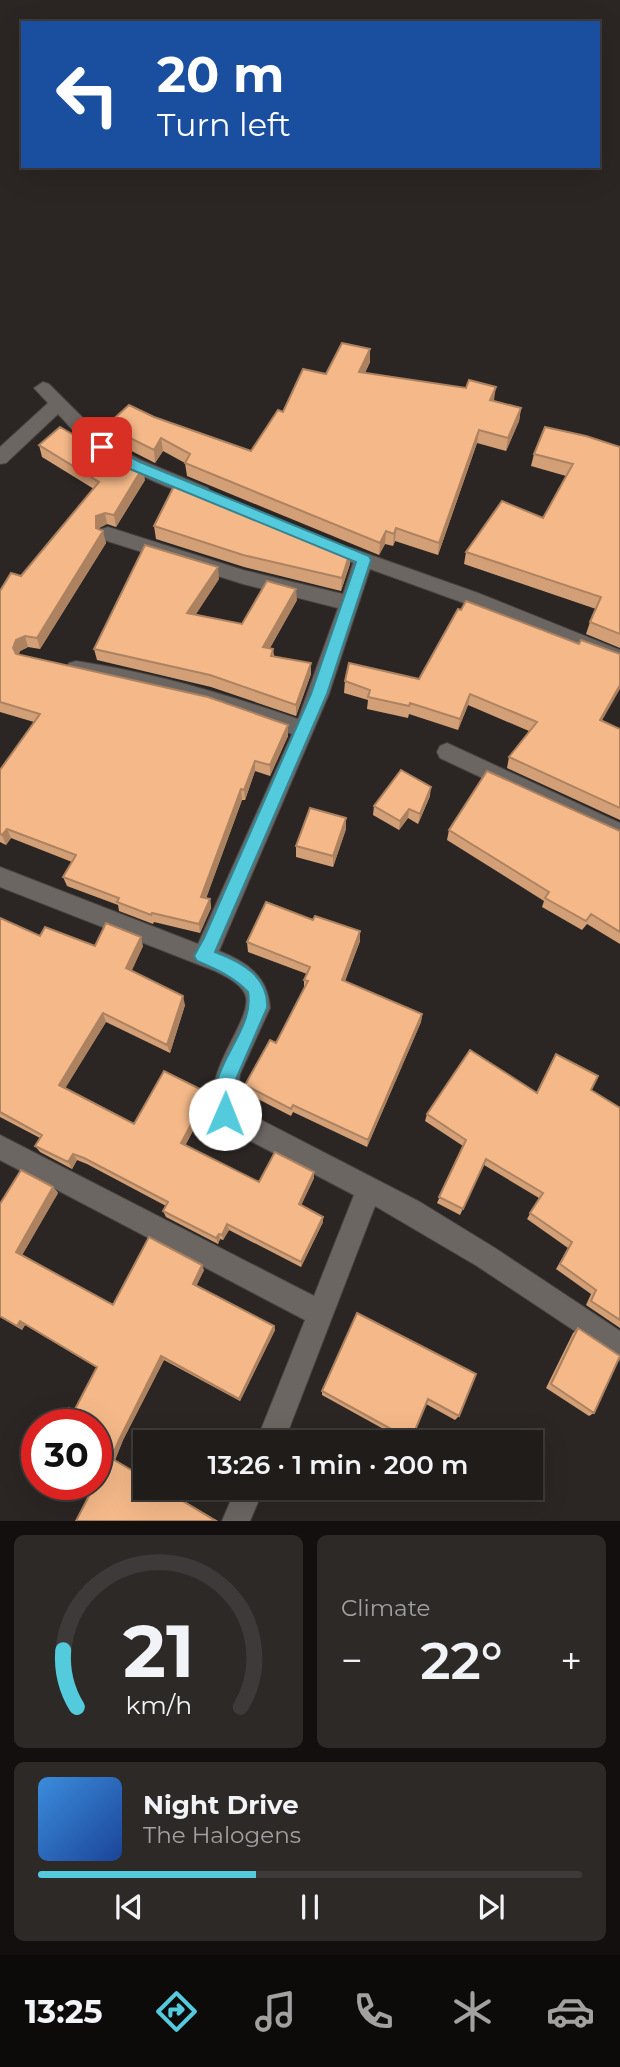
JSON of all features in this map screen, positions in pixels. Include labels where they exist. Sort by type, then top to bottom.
[{"type":"street","points":[[43,388],[83,432],[102,447],[135,465],[223,502]]},
{"type":"street","points":[[0,458],[41,417],[59,404]]},
{"type":"street","points":[[108,534],[243,577],[351,603]]},
{"type":"street","points":[[338,549],[471,597],[620,657]]},
{"type":"street","points":[[203,956],[211,944],[335,652],[364,560]]},
{"type":"street","points":[[53,664],[139,679],[209,697],[303,729]]},
{"type":"street","points":[[447,752],[620,833]]},
{"type":"street","points":[[0,877],[220,962],[247,978],[257,988],[258,1008],[227,1078],[222,1101],[225,1114],[411,1211],[486,1257],[620,1347]]},
{"type":"street","points":[[0,1147],[319,1312]]},
{"type":"street","points":[[275,1430],[369,1190]]},
{"type":"street","points":[[236,1521],[245,1500]]},
{"type":"building","points":[[342,343],[370,349],[359,372],[466,388],[469,380],[496,387],[490,400],[521,408],[508,438],[479,430],[439,543],[396,528],[394,534],[386,531],[380,543],[185,463],[190,454],[161,438],[154,450],[106,426],[129,405],[154,417],[251,451],[278,410],[283,412],[303,369],[326,374]]},
{"type":"building","points":[[60,427],[88,443],[90,441],[143,467],[114,515],[105,513],[96,516],[96,528],[103,531],[37,638],[25,636],[16,640],[13,648],[16,654],[208,697],[288,725],[270,765],[255,761],[244,790],[241,789],[201,897],[210,899],[199,924],[152,913],[151,915],[117,902],[119,898],[63,877],[76,855],[7,829],[0,834],[0,770],[40,714],[0,702],[0,591],[11,573],[21,576],[99,482],[39,445]]},
{"type":"building","points":[[545,427],[620,447],[620,634],[590,622],[601,597],[466,552],[502,501],[543,518],[573,464],[534,454]]},
{"type":"building","points":[[177,480],[350,552],[342,578],[243,555],[154,526]]},
{"type":"building","points":[[145,545],[218,567],[187,613],[242,624],[267,581],[296,589],[263,647],[273,649],[271,656],[311,663],[296,705],[210,675],[94,649]]},
{"type":"building","points":[[466,601],[579,644],[581,640],[620,654],[620,685],[600,720],[620,729],[620,808],[509,757],[537,722],[470,694],[460,719],[410,703],[409,706],[368,697],[370,690],[345,681],[349,663],[419,679],[458,609],[461,610]]},
{"type":"building","points":[[401,770],[431,787],[420,814],[409,809],[400,821],[374,806]]},
{"type":"building","points":[[487,771],[620,831],[620,932],[591,914],[586,921],[545,898],[549,892],[449,830]]},
{"type":"building","points":[[310,808],[346,818],[333,856],[296,846]]},
{"type":"building","points":[[266,902],[313,920],[315,916],[360,931],[342,980],[422,1014],[368,1140],[293,1105],[291,1109],[245,1085],[270,1040],[276,1043],[308,981],[304,980],[310,967],[247,942]]},
{"type":"building","points":[[0,918],[40,936],[45,927],[95,946],[106,923],[141,937],[126,968],[183,996],[167,1045],[103,1013],[59,1085],[134,1124],[164,1071],[208,1093],[181,1143],[259,1182],[275,1152],[314,1172],[299,1204],[323,1217],[301,1262],[227,1224],[222,1235],[219,1234],[216,1238],[163,1211],[168,1202],[84,1158],[73,1154],[68,1162],[35,1146],[42,1135],[0,1112]]},
{"type":"building","points":[[470,1050],[537,1093],[556,1054],[598,1076],[591,1090],[620,1108],[620,1320],[591,1301],[596,1290],[560,1264],[572,1242],[530,1213],[543,1193],[486,1159],[463,1209],[439,1197],[466,1140],[427,1114]]},
{"type":"building","points":[[21,1170],[53,1187],[16,1252],[113,1305],[149,1237],[202,1265],[193,1284],[274,1326],[239,1399],[161,1356],[112,1456],[112,1409],[75,1409],[97,1367],[20,1321],[17,1326],[0,1316],[0,1204]]},
{"type":"building","points":[[357,1313],[476,1374],[459,1416],[428,1399],[415,1430],[393,1430],[322,1391]]},
{"type":"building","points":[[578,1328],[620,1356],[594,1413],[551,1384]]},
{"type":"building","points":[[112,1459],[133,1471],[133,1500],[181,1500],[216,1521],[76,1521],[87,1500],[112,1500]]},
{"type":"route","points":[[102,447],[135,465],[364,560],[319,694],[211,944],[203,956],[238,971],[257,988],[258,1008],[227,1078],[222,1101],[225,1114]]}]
